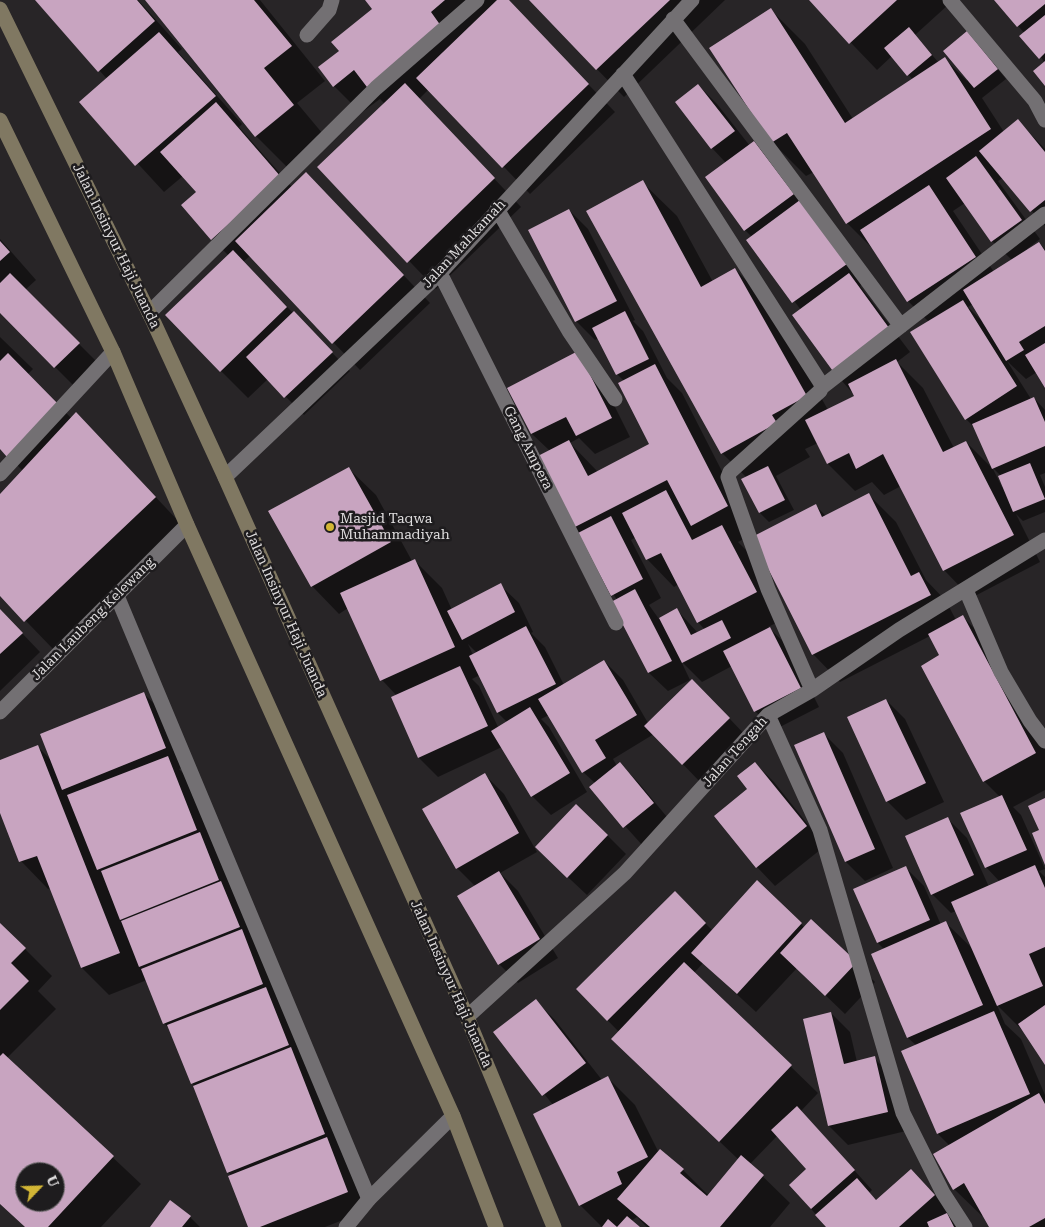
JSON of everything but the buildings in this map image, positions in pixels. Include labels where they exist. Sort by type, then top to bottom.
[{"type":"main road","name":"Jalan Insinyur Haji Juanda","points":[[0,9],[149,313],[225,477],[467,1017],[554,1227]]},
{"type":"main road","points":[[0,120],[113,352],[186,525],[453,1116],[496,1227]]},
{"type":"street","points":[[306,34],[329,10],[332,0]]},
{"type":"street","points":[[149,313],[376,88],[477,0]]},
{"type":"street","name":"Jalan Mahkamah","points":[[225,477],[440,273],[497,208],[692,0]]},
{"type":"street","points":[[950,0],[1034,101],[1045,120]]},
{"type":"street","points":[[673,19],[901,326]]},
{"type":"street","points":[[623,74],[822,387]]},
{"type":"street","points":[[497,208],[569,331],[615,398]]},
{"type":"street","points":[[812,690],[768,589],[728,477],[730,472],[822,387],[1045,214]]},
{"type":"street","name":"Gang Ampera","points":[[440,273],[616,623]]},
{"type":"street","points":[[0,474],[113,352]]},
{"type":"street","name":"Jalan Laubeng Kelewang","points":[[0,712],[186,525]]},
{"type":"street","name":"Jalan Tengah","points":[[467,1017],[625,873],[768,715],[812,690],[899,630],[1045,540]]},
{"type":"street","points":[[966,590],[1001,672],[1030,721],[1045,741]]},
{"type":"street","points":[[117,596],[369,1199]]},
{"type":"street","points":[[768,715],[820,830],[903,1113],[943,1193],[965,1227]]},
{"type":"street","points":[[346,1227],[369,1199],[453,1116]]},
{"type":"place","name":"Masjid Taqwa Muhammadiyah","points":[[330,527]]}]
